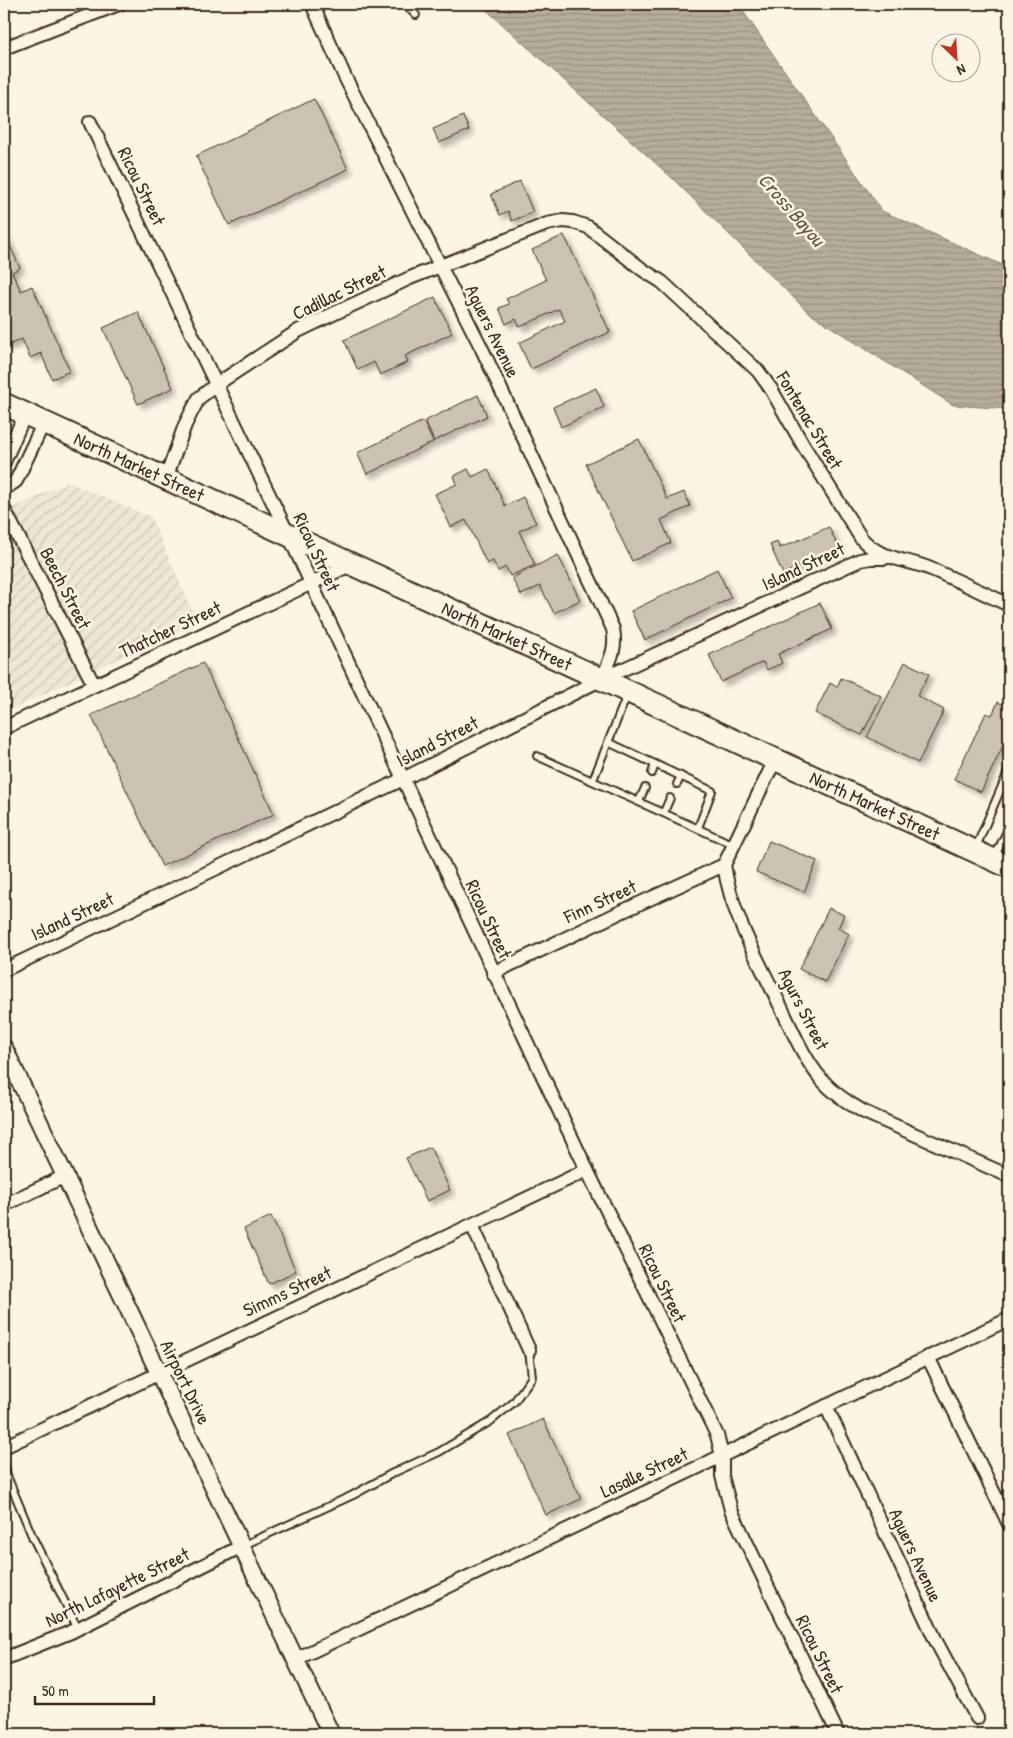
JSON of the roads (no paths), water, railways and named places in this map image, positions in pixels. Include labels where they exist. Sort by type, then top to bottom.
[{"type":"main road","name":"North Market Street","points":[[4,404],[1001,863]]},
{"type":"street","points":[[4,48],[119,4]]},
{"type":"street","name":"Aguers Avenue","points":[[312,4],[345,77],[482,349],[613,629],[614,652],[602,679]]},
{"type":"street","name":"Ricou Street","points":[[90,122],[217,384],[587,1170],[717,1435],[722,1456],[722,1476],[731,1510],[838,1734]]},
{"type":"street","name":"Cadillac Street","points":[[166,478],[185,425],[199,398],[217,384],[298,332],[410,278],[547,224],[563,221],[588,226]]},
{"type":"street","name":"Fontenac Street","points":[[588,226],[662,282],[758,371],[771,389],[803,445],[861,538],[875,552],[930,569],[1009,605]]},
{"type":"street","points":[[4,462],[25,414]]},
{"type":"street","points":[[4,489],[16,481],[44,422]]},
{"type":"street","name":"Beech Street","points":[[4,509],[94,685]]},
{"type":"street","name":"Island Street","points":[[4,970],[403,779],[602,679],[860,560],[890,558]]},
{"type":"street","name":"Thatcher Street","points":[[4,728],[352,564]]},
{"type":"street","points":[[724,865],[775,760]]},
{"type":"street","name":"Finn Street","points":[[493,973],[724,865]]},
{"type":"street","name":"Agurs Street","points":[[724,865],[727,884],[739,920],[802,1050],[822,1080],[841,1098],[864,1112],[1009,1176]]},
{"type":"street","name":"Airport Drive","points":[[4,1048],[331,1734]]},
{"type":"street","name":"Simms Street","points":[[4,1447],[587,1170]]},
{"type":"street","points":[[4,1205],[65,1176]]},
{"type":"street","points":[[472,1225],[529,1350]]},
{"type":"street","name":"Lasalle Street","points":[[296,1659],[1009,1319]]},
{"type":"street","points":[[928,1357],[1009,1524]]},
{"type":"street","name":"Aguers Avenue","points":[[826,1406],[937,1643],[978,1718]]},
{"type":"street","name":"North Lafayette Street","points":[[6,1658],[78,1629],[242,1546]]},
{"type":"lane","points":[[404,4],[416,15]]},
{"type":"lane","points":[[593,780],[629,691]]},
{"type":"lane","points":[[608,742],[712,791],[698,828]]},
{"type":"lane","points":[[974,851],[1008,772],[1009,753]]},
{"type":"lane","points":[[537,756],[734,845]]},
{"type":"lane","points":[[652,773],[656,764]]},
{"type":"lane","points":[[677,784],[680,776]]},
{"type":"lane","points":[[639,801],[645,788]]},
{"type":"lane","points":[[664,812],[670,798]]},
{"type":"lane","points":[[1001,863],[1009,827]]},
{"type":"lane","points":[[242,1546],[353,1495],[393,1473],[439,1452],[491,1421],[514,1402],[532,1377],[529,1350]]},
{"type":"lane","points":[[4,1460],[7,1476],[33,1538],[78,1629]]},
{"type":"water","name":"Cross Bayou","points":[[480,4],[738,4],[882,211],[1009,268],[1009,409],[953,405],[809,313],[672,178]]}]
